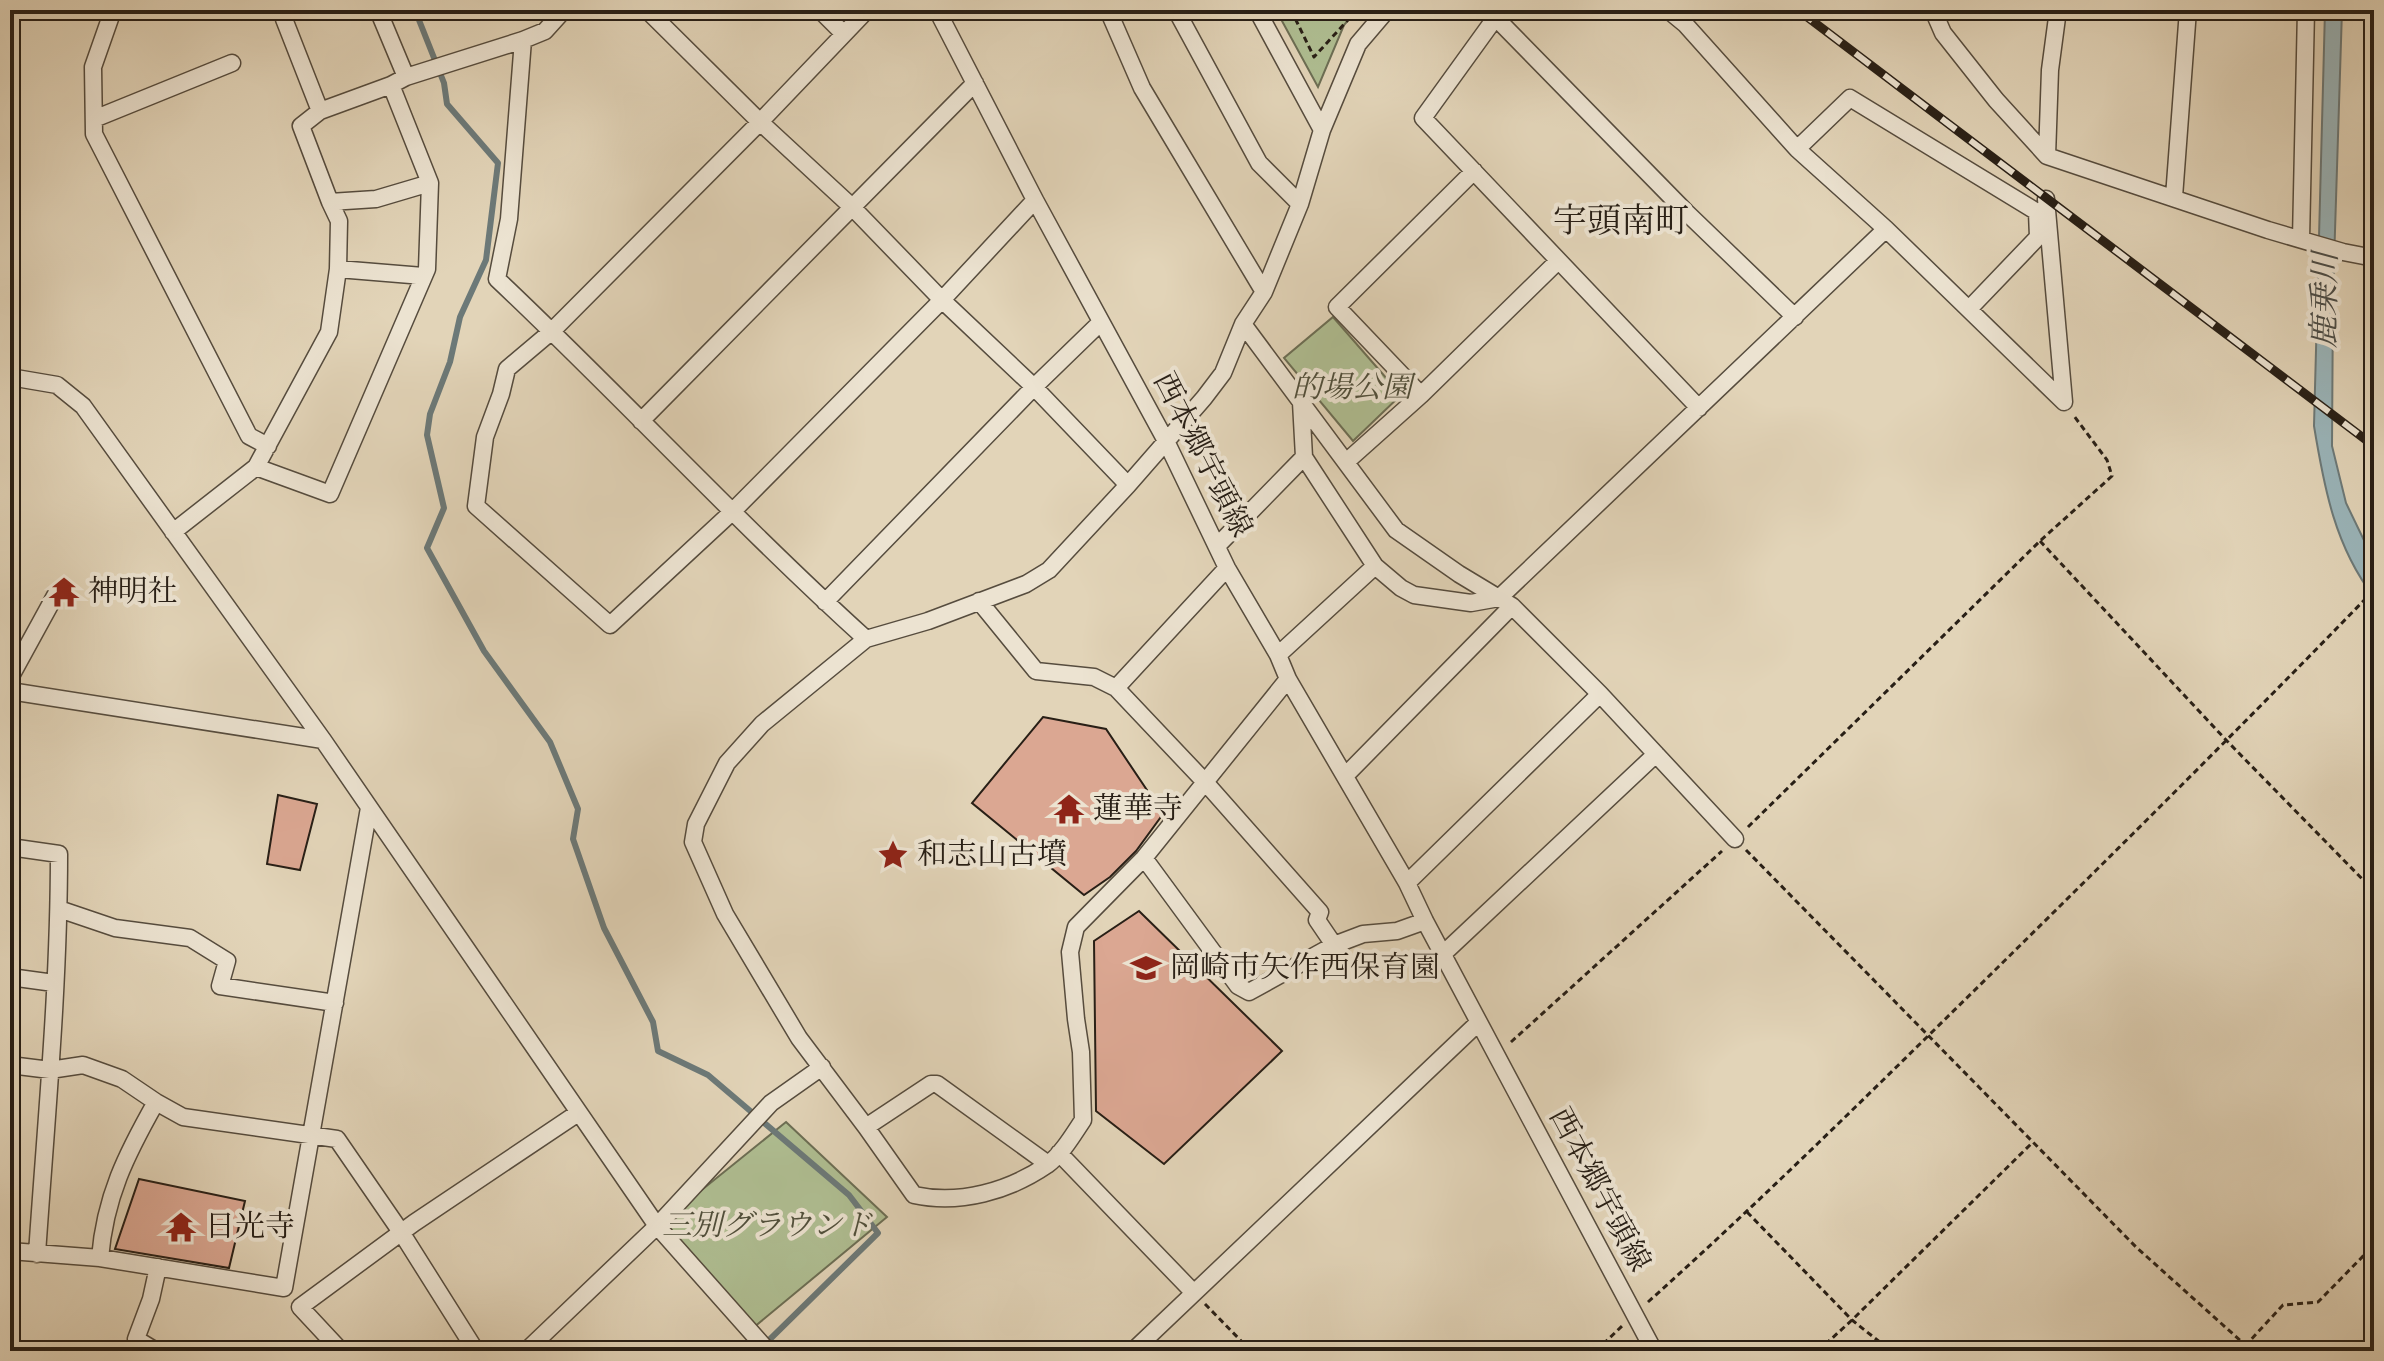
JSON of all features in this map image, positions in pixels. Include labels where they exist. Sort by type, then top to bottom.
[{"type":"street","points":[[113,10],[93,67],[94,134],[249,436],[268,446]]},
{"type":"street","points":[[284,10],[284,19],[320,111]]},
{"type":"street","points":[[256,467],[330,494],[427,269],[430,183],[378,10]]},
{"type":"street","points":[[173,532],[256,467],[329,332],[338,269],[339,221],[301,126],[320,111],[545,31],[564,10]]},
{"type":"street","points":[[647,10],[760,122],[852,207],[1128,485]]},
{"type":"street","points":[[820,10],[844,34]]},
{"type":"street","points":[[867,10],[552,331],[507,369],[485,437],[476,506],[610,625],[732,512],[942,300],[1035,200]]},
{"type":"street","name":"西本郷宇頭線","points":[[937,10],[1035,200],[1166,441],[1227,568],[1407,883],[1443,954]]},
{"type":"street","points":[[1108,10],[1142,88],[1264,292]]},
{"type":"street","points":[[1176,10],[1259,163],[1300,204]]},
{"type":"street","points":[[1257,10],[1322,130]]},
{"type":"street","points":[[1288,679],[1144,858],[1076,927],[1070,952],[1081,1052],[1083,1120],[1054,1159],[1005,1187],[963,1198],[935,1200],[914,1195],[799,1038],[725,914],[693,842],[696,824],[727,763],[762,724],[866,639],[928,621],[1026,584],[1049,570],[1166,441],[1223,373],[1243,324],[1264,292],[1300,204],[1322,130],[1358,44],[1387,10]]},
{"type":"street","points":[[1668,10],[1685,24],[1797,149],[1970,308],[2064,402]]},
{"type":"street","points":[[1933,10],[1943,33],[1996,100],[2047,156],[2268,230],[2374,258]]},
{"type":"street","points":[[2047,156],[2050,70],[2058,10]]},
{"type":"street","points":[[2174,197],[2188,10]]},
{"type":"street","points":[[2301,239],[2306,10]]},
{"type":"street","points":[[1699,408],[1423,118],[1498,14],[1686,212],[1795,317]]},
{"type":"street","points":[[523,40],[509,219],[497,279],[732,512],[866,639]]},
{"type":"street","points":[[94,119],[232,63]]},
{"type":"street","points":[[641,421],[975,83]]},
{"type":"street","points":[[1797,149],[1850,98],[2037,212],[2038,237],[1970,308]]},
{"type":"street","points":[[1421,395],[1337,307],[1474,171]]},
{"type":"street","points":[[330,202],[376,199],[430,183]]},
{"type":"street","points":[[2046,199],[2064,402]]},
{"type":"street","points":[[1345,776],[1506,602],[1699,408],[1886,229]]},
{"type":"street","points":[[1346,462],[1421,395],[1558,261]]},
{"type":"street","points":[[338,269],[423,276]]},
{"type":"street","points":[[825,602],[1101,322]]},
{"type":"street","points":[[1243,324],[1396,530],[1506,602],[1600,694],[1735,839]]},
{"type":"street","points":[[10,377],[57,385],[83,406],[323,740],[657,1226],[768,1351]]},
{"type":"street","points":[[1301,401],[1304,457],[1375,566],[1414,595],[1471,603],[1506,602]]},
{"type":"street","points":[[1217,546],[1304,457]]},
{"type":"street","points":[[1278,655],[1375,566]]},
{"type":"street","points":[[1116,688],[1227,568]]},
{"type":"street","points":[[10,678],[56,594]]},
{"type":"street","points":[[979,601],[1036,671],[1094,677],[1116,688],[1205,782],[1320,912],[1317,920],[1334,945]]},
{"type":"street","points":[[10,691],[323,740]]},
{"type":"street","points":[[1407,883],[1600,694]]},
{"type":"street","points":[[1133,1351],[1478,1023],[1443,954],[1656,754]]},
{"type":"street","points":[[284,1288],[369,808]]},
{"type":"street","points":[[10,847],[59,854],[59,909],[37,1254]]},
{"type":"street","points":[[1144,858],[1238,986],[1249,992],[1334,945],[1363,934],[1397,931],[1425,921]]},
{"type":"street","points":[[59,909],[115,928],[190,938],[227,961],[220,986],[335,1003]]},
{"type":"street","points":[[10,977],[54,983]]},
{"type":"street","name":"西本郷宇頭線","points":[[1478,1023],[1654,1351]]},
{"type":"street","points":[[10,1065],[50,1070],[83,1065],[122,1079],[183,1117],[337,1139],[401,1232],[476,1351]]},
{"type":"street","points":[[526,1351],[657,1226],[771,1103],[822,1067]]},
{"type":"street","points":[[866,1127],[931,1084],[937,1084],[1054,1159],[1194,1293]]},
{"type":"street","points":[[100,1258],[116,1181],[156,1102]]},
{"type":"street","points":[[300,1307],[401,1232],[578,1113]]},
{"type":"street","points":[[10,1251],[100,1258],[284,1288],[341,1351]]},
{"type":"street","points":[[156,1351],[136,1339],[151,1299],[158,1267]]},
{"type":"path","points":[[1291,10],[1314,57],[1357,10]]},
{"type":"path","points":[[1496,1055],[1735,839],[2040,541],[2112,476],[2107,460],[2064,402]]},
{"type":"path","points":[[2040,541],[2227,741],[2374,891]]},
{"type":"path","points":[[1596,1351],[1747,1212],[1927,1036],[2227,741],[2374,590]]},
{"type":"path","points":[[1735,839],[2136,1247],[2252,1351]]},
{"type":"path","points":[[1818,1351],[2033,1142]]},
{"type":"path","points":[[1747,1212],[1852,1320],[1891,1351]]},
{"type":"path","points":[[2245,1346],[2283,1305],[2318,1302],[2374,1245]]},
{"type":"path","points":[[1194,1293],[1251,1351]]},
{"type":"green space","points":[[1276,10],[1357,10],[1344,25],[1318,87]]},
{"type":"green space","name":"的場公園","points":[[1333,317],[1401,395],[1353,441],[1284,358]]},
{"type":"green space","name":"三別グラウンド","points":[[786,1122],[887,1217],[753,1328],[657,1226]]},
{"type":"water","name":"鹿乗川","points":[[2325,10],[2342,10],[2333,294],[2332,446],[2346,503],[2374,561],[2374,597],[2350,558],[2333,516],[2314,426]]},
{"type":"building","name":"蓮華寺","points":[[1043,717],[1106,729],[1163,814],[1136,851],[1110,877],[1084,895],[972,803]]},
{"type":"building","points":[[278,795],[317,804],[300,870],[267,864]]},
{"type":"building","points":[[1139,911],[1282,1051],[1164,1164],[1096,1111],[1094,941]]},
{"type":"building","name":"日光寺","points":[[139,1179],[245,1201],[229,1268],[115,1249]]},
{"type":"waterway","points":[[415,10],[444,83],[447,104],[498,163],[486,260],[460,317],[450,362],[430,414],[427,435],[444,508],[427,548],[484,651],[550,742],[578,809],[573,839],[604,928],[653,1022],[658,1051],[708,1075],[849,1195],[878,1233],[763,1346]]},
{"type":"railway","points":[[1798,10],[2374,446]]},
{"type":"place","name":"神明社","points":[[64,592]]},
{"type":"place","name":"蓮華寺","points":[[1069,809]]},
{"type":"place","name":"和志山古墳","points":[[893,855]]},
{"type":"place","name":"岡崎市矢作西保育園","points":[[1146,968]]},
{"type":"place","name":"日光寺","points":[[181,1227]]},
{"type":"district","name":"宇頭南町","points":[[1621,222]]}]
